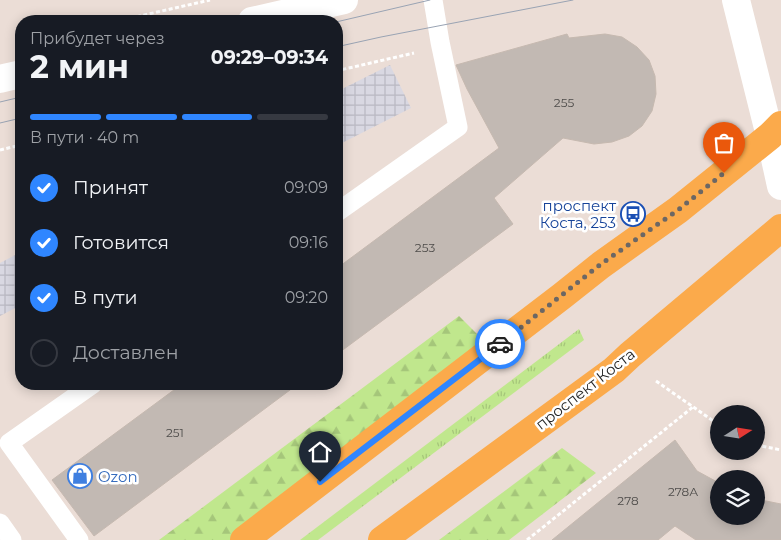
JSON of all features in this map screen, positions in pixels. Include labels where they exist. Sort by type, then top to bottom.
[{"type":"main road","points":[[244,540],[601,264],[678,210],[776,131]]},
{"type":"main road","name":"проспект Коста","points":[[382,540],[614,370],[781,228]]},
{"type":"street","points":[[278,15],[344,0]]},
{"type":"street","points":[[736,0],[776,131],[781,186]]},
{"type":"street","points":[[0,79],[15,75]]},
{"type":"lane","points":[[343,208],[458,127],[433,0]]},
{"type":"lane","points":[[79,540],[9,443],[84,390]]},
{"type":"lane","points":[[0,523],[12,540]]},
{"type":"path","points":[[144,15],[210,0]]},
{"type":"path","points":[[343,69],[416,53]]},
{"type":"path","points":[[0,150],[15,146]]},
{"type":"path","points":[[656,380],[710,419]]},
{"type":"path","points":[[527,540],[693,407]]},
{"type":"path","points":[[765,447],[781,450]]},
{"type":"shaded area","points":[[390,65],[411,108],[343,142],[343,88]]},
{"type":"shaded area","points":[[15,255],[15,308],[0,316],[0,263]]},
{"type":"green space","points":[[459,316],[492,349],[239,540],[159,540]]},
{"type":"green space","points":[[579,329],[584,340],[318,540],[300,540]]},
{"type":"green space","points":[[562,448],[596,473],[509,540],[439,540]]},
{"type":"building","points":[[567,34],[569,38],[605,34],[622,37],[637,47],[649,60],[655,76],[656,94],[652,111],[642,126],[629,136],[612,142],[594,144],[563,138],[494,198],[513,224],[343,350],[343,264],[499,148],[456,65]]},
{"type":"building","points":[[174,390],[290,390],[94,536],[52,480]]},
{"type":"building","points":[[675,440],[697,471],[710,478],[710,525],[765,525],[765,501],[781,504],[781,540],[696,540],[675,526],[658,540],[552,540]]},
{"type":"tram line","points":[[343,20],[430,0]]},
{"type":"tram line","points":[[343,45],[573,0]]},
{"type":"tram line","points":[[0,102],[15,98]]},
{"type":"tram line","points":[[0,123],[15,119]]},
{"type":"way so far","points":[[500,344],[601,264],[678,210],[724,173]]},
{"type":"place","name":"проспект Коста, 253","points":[[633,214]]},
{"type":"place","name":"Ozon","points":[[80,476]]},
{"type":"route","points":[[320,482],[500,344]]}]
